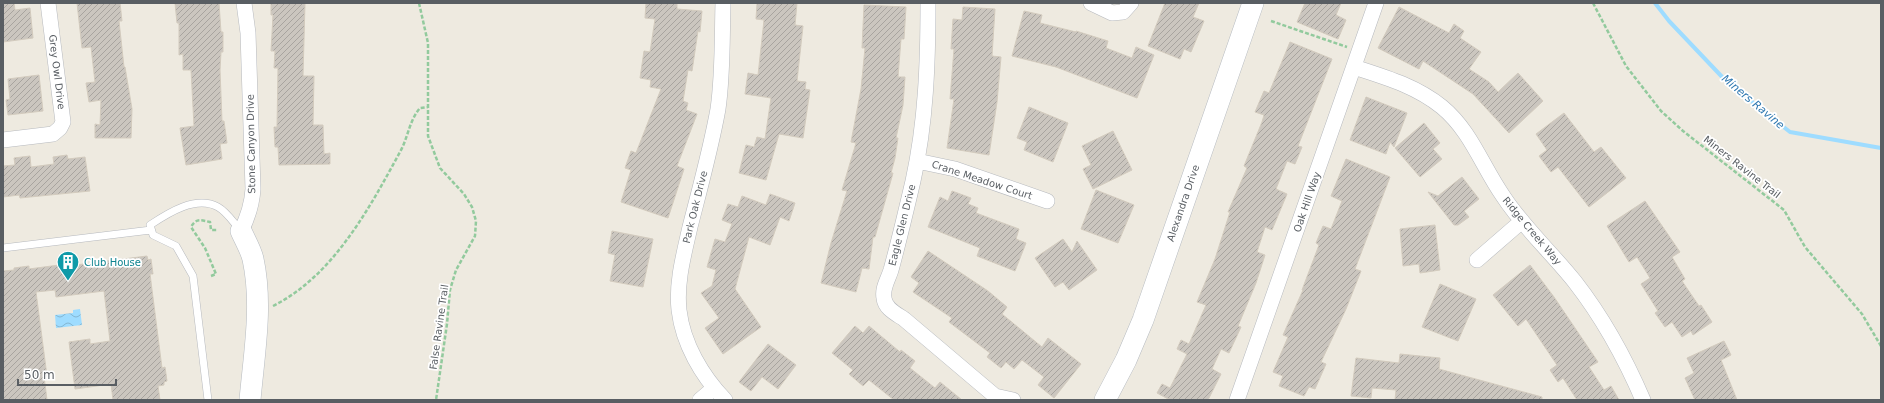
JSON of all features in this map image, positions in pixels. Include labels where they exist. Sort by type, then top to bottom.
[{"type":"street","name":"Grey Owl Drive","points":[[3,140],[53,134],[60,128],[63,122],[48,3]]},
{"type":"street","name":"Stone Canyon Drive","points":[[241,231],[248,217],[252,204],[253,189],[248,33],[244,3]]},
{"type":"street","name":"Park Oak Drive","points":[[723,3],[722,76],[718,108],[682,260],[678,286],[679,310],[684,332],[695,357],[714,388],[725,400]]},
{"type":"street","name":"Eagle Glen Drive","points":[[928,3],[928,55],[925,108],[917,161],[891,271],[884,288],[884,300],[890,309],[904,319],[996,398],[1013,400]]},
{"type":"street","points":[[1091,3],[1112,13],[1123,12],[1131,3]]},
{"type":"street","name":"Alexandra Drive","points":[[1104,400],[1126,360],[1143,320],[1253,3]]},
{"type":"street","name":"Oak Hill Way","points":[[1237,400],[1376,3]]},
{"type":"street","name":"Ridge Creek Way","points":[[1354,67],[1402,83],[1428,97],[1442,107],[1466,132],[1503,197],[1576,284],[1597,313],[1612,337],[1643,400]]},
{"type":"street","name":"Crane Meadow Court","points":[[917,161],[955,169],[1047,201]]},
{"type":"street","points":[[1477,260],[1522,221]]},
{"type":"street","points":[[241,231],[253,258],[257,308],[250,400]]},
{"type":"street","points":[[700,400],[714,388]]},
{"type":"lane","points":[[208,400],[193,276],[176,246],[153,234],[150,225],[174,210],[198,204],[206,204],[218,207],[224,211],[241,231]]},
{"type":"lane","points":[[3,248],[151,230]]},
{"type":"path","name":"False Ravine Trail","points":[[419,3],[428,43],[428,136],[440,168],[464,194],[472,207],[476,221],[475,236],[456,270],[450,290],[447,324],[436,400]]},
{"type":"path","name":"Miners Ravine Trail","points":[[1593,3],[1596,12],[1626,66],[1661,111],[1688,135],[1784,210],[1806,247],[1862,314],[1881,346]]},
{"type":"path","points":[[1271,21],[1349,48]]},
{"type":"path","points":[[257,308],[270,307],[282,301],[307,283],[334,256],[364,214],[400,152],[415,114],[420,108],[428,108]]},
{"type":"path","points":[[212,276],[216,274],[211,260],[191,226],[198,219],[210,222],[211,230],[217,230]]},
{"type":"water","points":[[80,309],[82,325],[56,328],[55,315],[73,313],[73,310]]},
{"type":"building","points":[[3,3],[14,3],[15,10],[30,8],[33,38],[3,42]]},
{"type":"building","points":[[77,3],[120,3],[122,21],[119,21],[124,67],[132,109],[131,138],[95,138],[95,124],[100,125],[101,100],[89,102],[86,83],[95,82],[91,47],[82,48]]},
{"type":"building","points":[[175,3],[219,3],[221,32],[223,32],[223,52],[221,52],[220,70],[222,121],[224,121],[227,143],[220,144],[222,159],[186,165],[180,128],[194,126],[191,70],[183,70],[183,54],[179,55],[179,23],[177,23]]},
{"type":"building","points":[[271,3],[305,3],[303,76],[314,76],[313,125],[323,125],[324,154],[330,153],[330,164],[279,165],[278,147],[275,147],[274,127],[277,127],[278,68],[274,68],[275,51],[271,51],[273,15],[271,15]]},
{"type":"building","points":[[646,3],[677,3],[677,9],[702,11],[700,32],[698,31],[692,71],[688,70],[683,101],[688,103],[686,110],[697,114],[677,166],[684,169],[668,218],[621,202],[631,170],[625,168],[631,151],[636,153],[661,89],[650,87],[651,80],[640,78],[644,51],[650,52],[655,19],[645,18]]},
{"type":"building","points":[[797,3],[795,25],[803,26],[797,81],[806,82],[805,89],[810,90],[803,138],[779,134],[766,180],[739,173],[746,145],[754,147],[757,137],[765,139],[771,98],[745,94],[748,73],[758,75],[764,20],[756,19],[757,4]]},
{"type":"building","points":[[1165,3],[1199,3],[1193,17],[1204,21],[1191,52],[1184,49],[1180,59],[1148,46]]},
{"type":"building","points":[[1305,3],[1341,3],[1336,15],[1346,20],[1338,39],[1297,22]]},
{"type":"building","points":[[864,5],[906,7],[904,39],[901,39],[898,77],[905,77],[903,105],[896,138],[898,138],[895,158],[891,173],[893,173],[875,237],[873,237],[869,269],[862,268],[856,292],[821,283],[831,243],[847,191],[842,190],[856,143],[851,142],[861,89],[865,48],[862,48]]},
{"type":"building","points":[[963,7],[995,9],[992,56],[1001,57],[997,102],[989,155],[947,148],[954,99],[950,99],[954,49],[951,49],[953,19],[962,20]]},
{"type":"building","points":[[1399,7],[1449,33],[1454,24],[1464,31],[1460,38],[1481,52],[1469,69],[1489,82],[1498,92],[1518,73],[1543,101],[1509,133],[1473,94],[1423,61],[1419,69],[1378,48]]},
{"type":"building","points":[[1024,11],[1042,15],[1040,23],[1076,31],[1108,41],[1106,48],[1132,58],[1136,47],[1154,55],[1137,98],[1056,67],[1012,56]]},
{"type":"building","points":[[1290,42],[1332,59],[1298,146],[1302,147],[1295,164],[1287,161],[1276,189],[1287,194],[1272,230],[1265,227],[1257,252],[1265,255],[1256,283],[1238,326],[1241,327],[1229,353],[1221,349],[1212,369],[1221,374],[1208,400],[1170,400],[1157,393],[1162,384],[1170,388],[1187,354],[1177,349],[1181,340],[1189,344],[1206,305],[1197,302],[1215,259],[1230,212],[1228,212],[1247,168],[1244,166],[1264,115],[1255,112],[1264,91],[1269,93]]},
{"type":"building","points":[[39,75],[43,111],[8,115],[6,100],[10,99],[8,79]]},
{"type":"building","points":[[1366,97],[1407,113],[1394,147],[1390,142],[1386,154],[1350,140]]},
{"type":"building","points":[[1029,107],[1068,123],[1053,162],[1024,150],[1027,142],[1017,138]]},
{"type":"building","points":[[1564,113],[1594,152],[1601,147],[1626,178],[1589,207],[1558,167],[1551,172],[1539,156],[1547,150],[1536,134]]},
{"type":"building","points":[[1424,123],[1440,143],[1433,149],[1442,159],[1420,177],[1395,148]]},
{"type":"building","points":[[1113,131],[1132,170],[1093,189],[1083,169],[1091,165],[1082,146]]},
{"type":"building","points":[[67,155],[68,159],[85,157],[90,191],[20,198],[19,195],[3,197],[3,166],[15,165],[14,158],[30,156],[31,167],[54,164],[53,157]]},
{"type":"building","points":[[1346,159],[1390,177],[1355,269],[1361,271],[1346,309],[1321,362],[1326,364],[1315,389],[1309,387],[1304,396],[1279,386],[1283,376],[1273,372],[1288,337],[1283,335],[1303,290],[1319,245],[1316,243],[1323,226],[1331,229],[1342,201],[1331,196]]},
{"type":"building","points":[[1462,177],[1479,199],[1464,211],[1469,217],[1458,225],[1454,225],[1428,192],[1438,196]]},
{"type":"building","points":[[1096,190],[1134,205],[1118,243],[1081,229]]},
{"type":"building","points":[[952,191],[971,198],[968,204],[978,208],[976,213],[1019,229],[1016,239],[1026,243],[1015,271],[977,256],[980,248],[928,227],[940,197],[948,201]]},
{"type":"building","points":[[770,194],[795,203],[789,221],[780,217],[770,245],[749,237],[735,289],[761,327],[723,354],[705,328],[719,318],[701,293],[712,286],[716,270],[707,267],[715,239],[725,242],[732,224],[722,220],[728,204],[738,207],[742,196],[766,205]]},
{"type":"building","points":[[1645,201],[1680,252],[1672,257],[1685,279],[1682,281],[1712,322],[1693,335],[1691,331],[1682,337],[1672,322],[1665,327],[1655,313],[1658,311],[1641,284],[1650,278],[1637,257],[1629,262],[1607,226]]},
{"type":"building","points":[[1435,225],[1440,270],[1420,273],[1419,264],[1403,266],[1400,229]]},
{"type":"building","points":[[612,231],[653,239],[643,287],[610,281],[615,255],[608,253]]},
{"type":"building","points":[[1063,239],[1072,252],[1077,241],[1097,270],[1069,290],[1063,282],[1055,287],[1035,258]]},
{"type":"building","points":[[928,251],[988,291],[1007,307],[1002,314],[1042,347],[1048,338],[1081,364],[1054,398],[1038,385],[1044,377],[1022,360],[1014,369],[1006,362],[1001,368],[987,357],[990,353],[949,322],[952,318],[913,292],[919,283],[911,277]]},
{"type":"building","points":[[147,256],[148,260],[151,259],[153,274],[150,274],[162,368],[165,367],[167,381],[164,382],[164,385],[158,386],[160,400],[113,400],[111,384],[75,389],[69,342],[90,339],[90,344],[110,341],[104,291],[56,297],[55,290],[36,292],[47,376],[44,376],[47,400],[3,400],[3,271],[29,266],[29,269],[59,265],[60,267]]},
{"type":"building","points":[[1530,265],[1554,297],[1598,362],[1589,367],[1604,390],[1611,386],[1619,400],[1577,400],[1563,378],[1558,382],[1550,370],[1557,365],[1526,319],[1518,326],[1493,295]]},
{"type":"building","points":[[1440,284],[1476,299],[1458,341],[1422,327]]},
{"type":"building","points":[[855,326],[863,333],[869,326],[900,352],[901,350],[915,361],[910,368],[935,388],[940,382],[962,400],[894,400],[869,380],[863,386],[849,374],[853,370],[832,353]]},
{"type":"building","points":[[1724,341],[1731,355],[1721,360],[1737,400],[1695,400],[1685,378],[1694,373],[1687,358]]},
{"type":"building","points":[[768,344],[796,365],[778,389],[762,377],[751,391],[739,382]]},
{"type":"building","points":[[1400,354],[1440,358],[1439,369],[1542,397],[1542,400],[1395,400],[1396,390],[1372,388],[1371,398],[1351,396],[1356,358],[1399,363]]},
{"type":"waterway","name":"Miners Ravine","points":[[1655,3],[1669,21],[1726,81],[1790,132],[1881,148]]},
{"type":"place","name":"Club House","points":[[68,282]]}]
